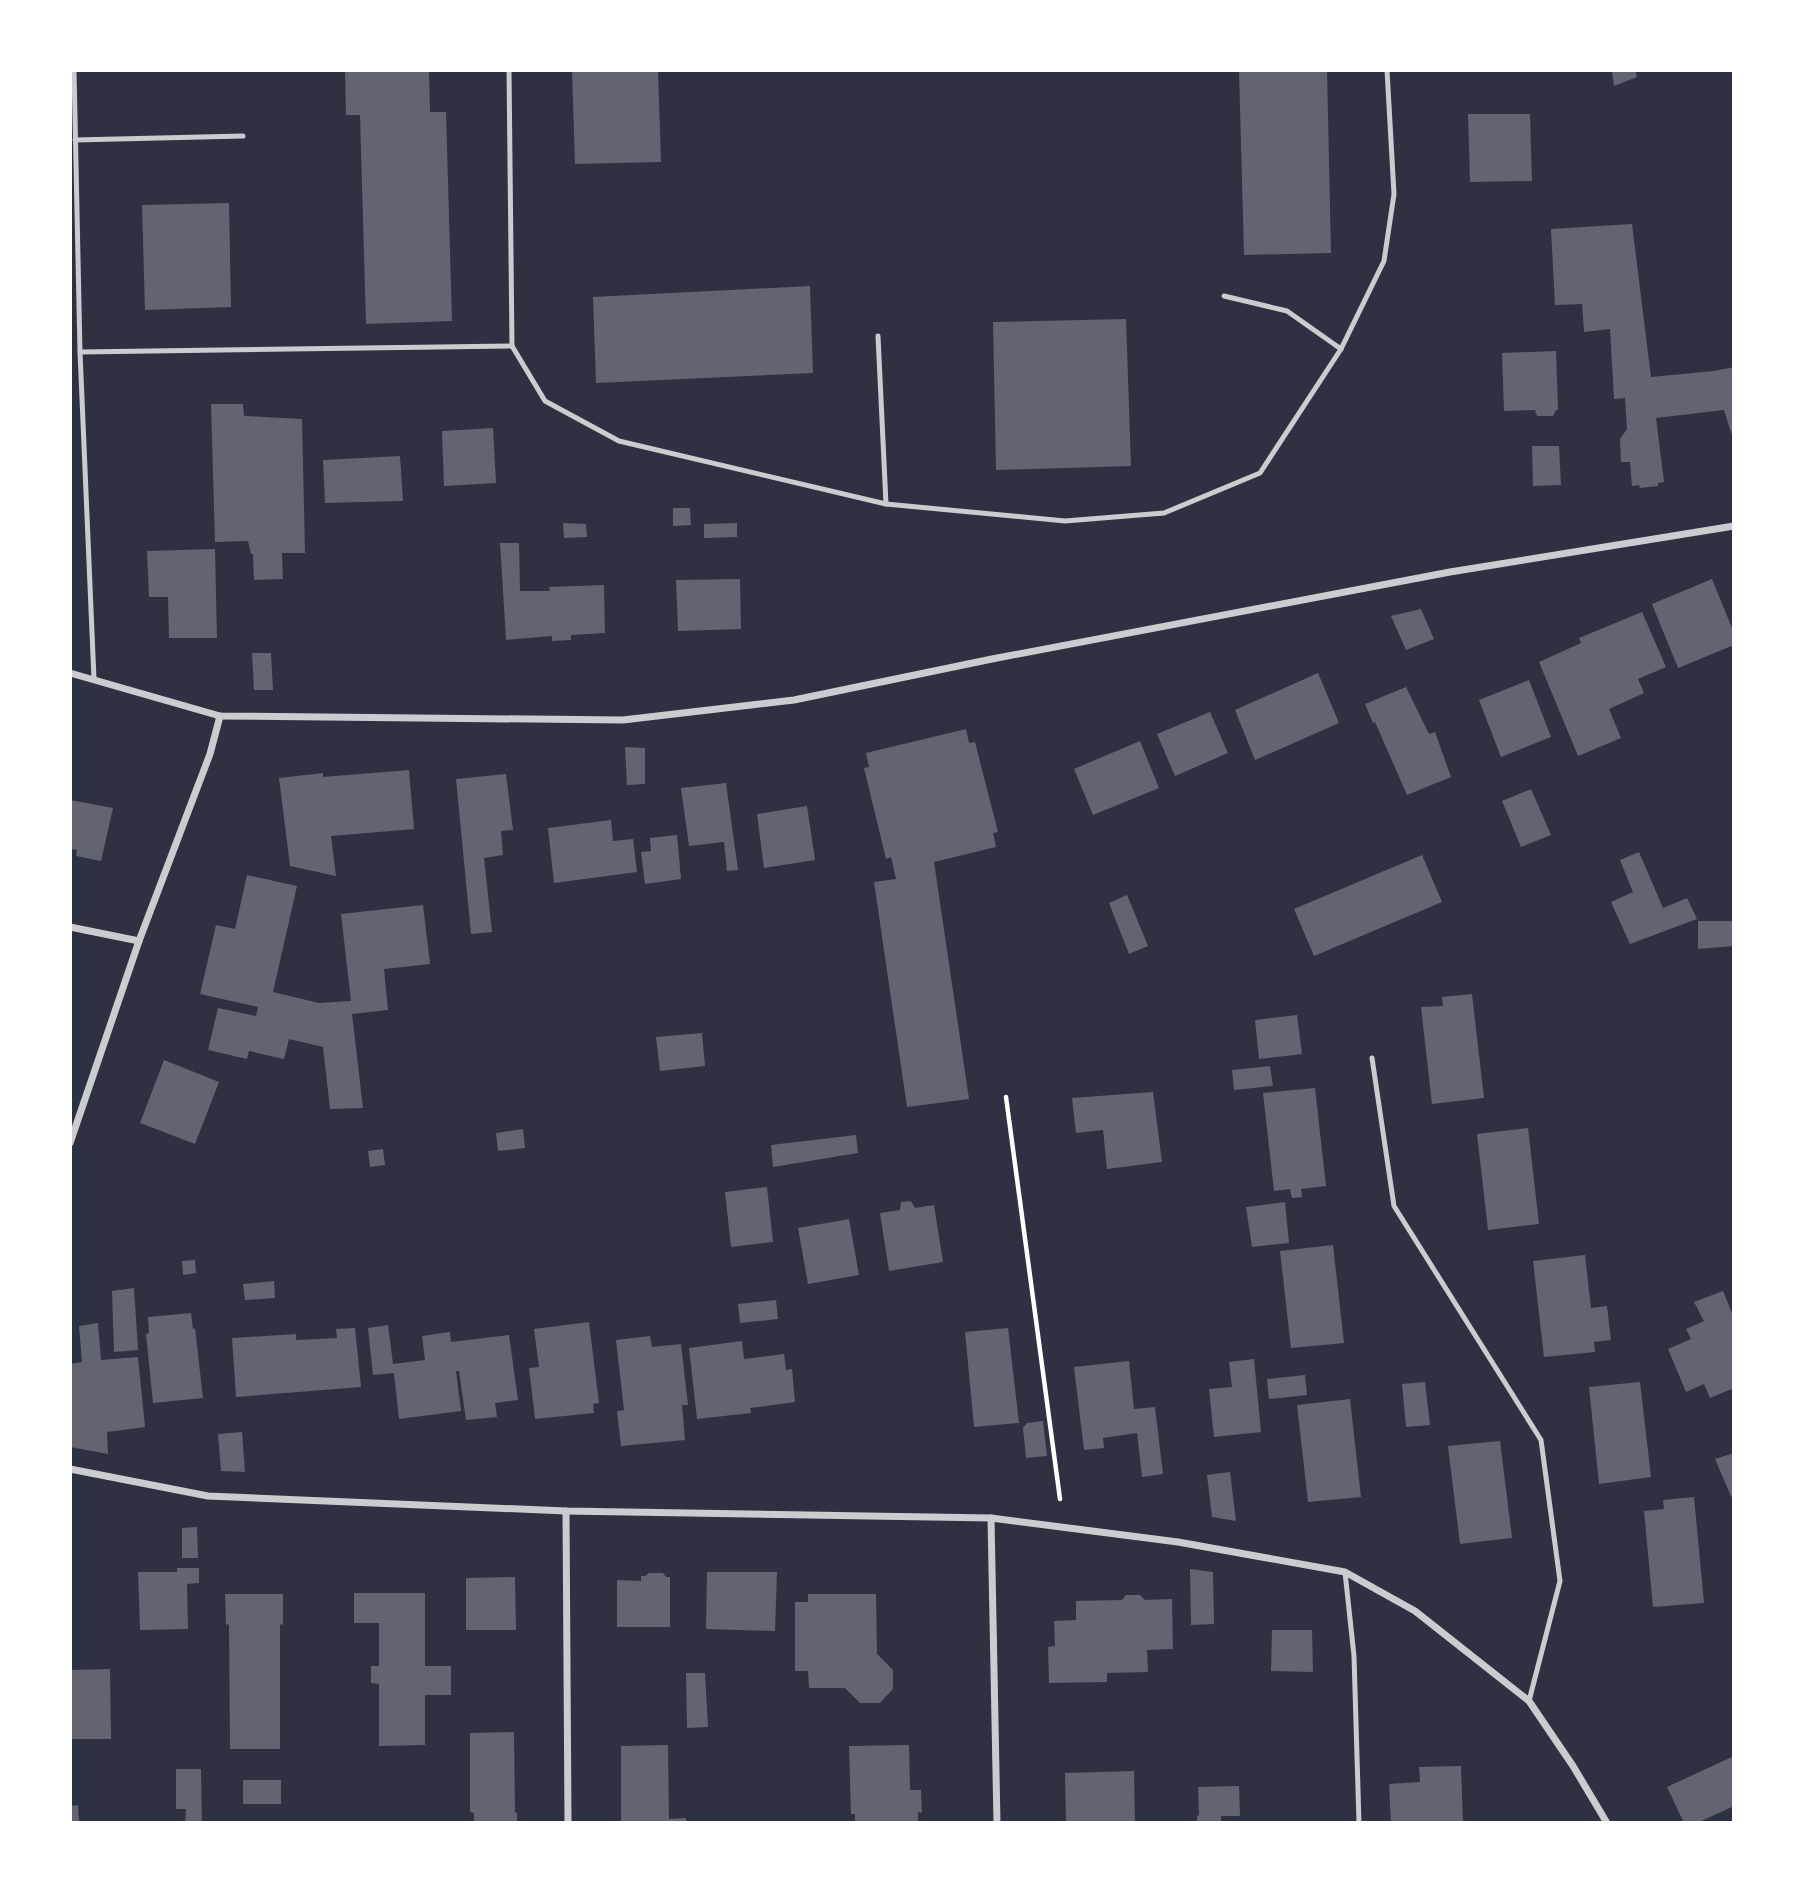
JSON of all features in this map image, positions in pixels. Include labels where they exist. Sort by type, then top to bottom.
[{"type":"street","points":[[70,673],[220,716],[623,720],[794,700],[992,659],[1450,572],[1734,526]]},
{"type":"street","points":[[70,1143],[139,941],[210,754],[220,716]]},
{"type":"street","points":[[70,927],[139,941]]},
{"type":"street","points":[[70,1469],[208,1496],[566,1511],[991,1518],[1178,1542],[1345,1572],[1415,1611],[1529,1702],[1573,1766],[1606,1823]]},
{"type":"street","points":[[566,1511],[568,1823]]},
{"type":"street","points":[[991,1518],[997,1823]]},
{"type":"lane","points":[[74,70],[80,352],[94,679]]},
{"type":"lane","points":[[509,70],[512,346],[545,401],[619,441],[886,504],[1065,521],[1164,513],[1260,473],[1341,349],[1384,261],[1394,194],[1387,70]]},
{"type":"lane","points":[[75,139],[243,136]]},
{"type":"lane","points":[[70,246],[77,247]]},
{"type":"lane","points":[[1224,296],[1287,311],[1341,349]]},
{"type":"lane","points":[[878,337],[886,504]]},
{"type":"lane","points":[[80,352],[512,346]]},
{"type":"lane","points":[[1372,1058],[1394,1206],[1541,1440],[1560,1581],[1529,1702]]},
{"type":"lane","points":[[1345,1572],[1354,1656],[1359,1823]]},
{"type":"path","points":[[1006,1097],[1064,1527]]},
{"type":"building","points":[[345,70],[429,70],[430,112],[446,112],[452,321],[366,324],[360,115],[346,115]]},
{"type":"building","points":[[572,70],[658,70],[661,162],[575,164]]},
{"type":"building","points":[[1239,70],[1327,70],[1331,253],[1244,255]]},
{"type":"building","points":[[1635,70],[1637,77],[1614,86],[1612,71]]},
{"type":"building","points":[[1468,114],[1530,114],[1532,181],[1470,182]]},
{"type":"building","points":[[229,203],[231,307],[145,310],[142,205]]},
{"type":"building","points":[[1632,224],[1651,377],[1734,367],[1734,442],[1724,410],[1656,418],[1664,482],[1658,483],[1658,486],[1640,488],[1639,485],[1632,486],[1630,462],[1621,462],[1620,439],[1627,429],[1625,398],[1614,399],[1610,329],[1584,332],[1582,304],[1555,305],[1551,229]]},
{"type":"building","points":[[810,286],[813,373],[596,383],[593,297]]},
{"type":"building","points":[[1126,319],[1131,466],[996,470],[993,322]]},
{"type":"building","points":[[1556,351],[1558,410],[1553,416],[1537,416],[1535,410],[1504,411],[1502,353]]},
{"type":"building","points":[[211,404],[243,404],[244,416],[302,419],[305,553],[282,553],[283,579],[254,580],[253,554],[248,541],[215,542]]},
{"type":"building","points":[[493,428],[496,483],[444,486],[442,431]]},
{"type":"building","points":[[1532,446],[1559,446],[1561,485],[1533,486]]},
{"type":"building","points":[[400,456],[403,501],[325,503],[323,460]]},
{"type":"building","points":[[673,508],[690,508],[691,525],[673,526]]},
{"type":"building","points":[[563,523],[586,524],[587,537],[564,538]]},
{"type":"building","points":[[737,523],[737,537],[704,538],[704,524]]},
{"type":"building","points":[[500,543],[519,543],[520,591],[550,591],[549,587],[604,585],[605,633],[571,635],[571,640],[552,641],[552,636],[506,640]]},
{"type":"building","points":[[215,549],[217,638],[169,638],[168,597],[149,597],[147,551]]},
{"type":"building","points":[[740,579],[741,629],[678,631],[676,580]]},
{"type":"building","points":[[1712,579],[1734,633],[1734,645],[1678,668],[1652,604]]},
{"type":"building","points":[[1421,609],[1434,639],[1406,650],[1391,616]]},
{"type":"building","points":[[1642,612],[1666,667],[1638,679],[1644,693],[1609,709],[1621,738],[1578,756],[1539,662],[1581,643],[1579,638]]},
{"type":"building","points":[[252,653],[271,653],[273,690],[254,690]]},
{"type":"building","points":[[1318,673],[1339,723],[1255,760],[1235,710]]},
{"type":"building","points":[[1529,680],[1551,737],[1501,757],[1479,700]]},
{"type":"building","points":[[1406,687],[1429,734],[1435,732],[1451,777],[1407,795],[1365,704]]},
{"type":"building","points":[[1210,712],[1228,753],[1175,776],[1157,734]]},
{"type":"building","points":[[966,729],[969,743],[975,742],[998,832],[993,833],[996,847],[934,862],[969,1099],[907,1107],[874,882],[896,879],[891,857],[886,859],[864,768],[869,767],[866,753]]},
{"type":"building","points":[[1140,741],[1159,788],[1093,815],[1074,769]]},
{"type":"building","points":[[625,747],[645,748],[645,784],[627,785]]},
{"type":"building","points":[[409,770],[414,829],[331,836],[336,876],[290,866],[279,778],[323,773],[323,777]]},
{"type":"building","points":[[506,774],[513,830],[501,831],[503,855],[484,858],[492,932],[471,934],[456,779]]},
{"type":"building","points":[[726,783],[738,870],[727,871],[724,842],[689,846],[681,788]]},
{"type":"building","points":[[1531,789],[1551,835],[1521,847],[1502,801]]},
{"type":"building","points":[[70,800],[113,808],[101,861],[76,856],[77,850],[70,849]]},
{"type":"building","points":[[807,806],[815,860],[764,868],[757,814]]},
{"type":"building","points":[[611,820],[613,841],[633,839],[637,872],[554,883],[548,828]]},
{"type":"building","points":[[677,835],[681,879],[645,884],[641,852],[651,851],[650,838]]},
{"type":"building","points":[[1639,852],[1663,908],[1687,898],[1697,919],[1630,944],[1611,902],[1633,892],[1620,860]]},
{"type":"building","points":[[1422,855],[1442,902],[1314,956],[1294,909]]},
{"type":"building","points":[[247,875],[297,886],[273,992],[319,1003],[351,1001],[341,914],[423,905],[430,964],[384,969],[388,1010],[352,1014],[363,1108],[330,1109],[323,1047],[289,1039],[284,1059],[249,1051],[247,1059],[208,1050],[218,1008],[256,1016],[258,1007],[200,994],[216,925],[235,929]]},
{"type":"building","points":[[1127,895],[1148,946],[1129,954],[1109,903]]},
{"type":"building","points":[[1698,921],[1734,921],[1734,946],[1698,949]]},
{"type":"building","points":[[1472,994],[1484,1098],[1432,1104],[1421,1007],[1443,1006],[1442,997]]},
{"type":"building","points":[[1297,1015],[1302,1054],[1259,1059],[1255,1020]]},
{"type":"building","points":[[702,1033],[705,1066],[660,1071],[656,1037]]},
{"type":"building","points":[[164,1060],[219,1082],[195,1144],[140,1123]]},
{"type":"building","points":[[1270,1066],[1273,1086],[1234,1090],[1232,1070]]},
{"type":"building","points":[[1315,1088],[1326,1186],[1301,1189],[1302,1197],[1292,1198],[1290,1189],[1274,1191],[1263,1093]]},
{"type":"building","points":[[1153,1092],[1162,1162],[1107,1169],[1103,1130],[1076,1133],[1072,1098]]},
{"type":"building","points":[[1528,1128],[1539,1224],[1488,1230],[1477,1134]]},
{"type":"building","points":[[523,1129],[525,1148],[498,1151],[496,1133]]},
{"type":"building","points":[[856,1135],[858,1153],[773,1167],[771,1145]]},
{"type":"building","points":[[383,1149],[385,1165],[370,1167],[368,1151]]},
{"type":"building","points":[[767,1187],[773,1242],[731,1247],[725,1192]]},
{"type":"building","points":[[911,1201],[915,1208],[934,1205],[943,1262],[889,1271],[880,1213],[900,1210],[901,1202]]},
{"type":"building","points":[[1285,1202],[1289,1243],[1252,1247],[1246,1207]]},
{"type":"building","points":[[849,1219],[859,1275],[808,1284],[798,1228]]},
{"type":"building","points":[[1333,1245],[1344,1343],[1291,1348],[1280,1251]]},
{"type":"building","points":[[1585,1255],[1591,1308],[1607,1306],[1611,1340],[1594,1342],[1595,1352],[1544,1357],[1533,1261]]},
{"type":"building","points":[[195,1260],[196,1273],[183,1275],[182,1261]]},
{"type":"building","points":[[274,1281],[275,1298],[245,1300],[243,1284]]},
{"type":"building","points":[[134,1288],[138,1350],[114,1352],[112,1291]]},
{"type":"building","points":[[1723,1291],[1734,1318],[1734,1388],[1710,1398],[1704,1384],[1686,1392],[1668,1349],[1691,1339],[1686,1329],[1704,1321],[1694,1302]]},
{"type":"building","points":[[776,1300],[778,1319],[740,1323],[738,1304]]},
{"type":"building","points":[[191,1313],[203,1398],[153,1403],[146,1334],[149,1333],[148,1317]]},
{"type":"building","points":[[589,1322],[599,1403],[593,1404],[594,1413],[535,1419],[529,1368],[539,1367],[534,1329]]},
{"type":"building","points":[[98,1323],[101,1360],[138,1357],[145,1427],[107,1432],[108,1454],[70,1447],[70,1364],[82,1362],[79,1326]]},
{"type":"building","points":[[388,1325],[393,1364],[425,1360],[422,1336],[450,1332],[451,1342],[509,1335],[518,1400],[495,1403],[497,1417],[466,1420],[459,1371],[456,1371],[461,1411],[399,1419],[394,1373],[373,1375],[368,1328]]},
{"type":"building","points":[[355,1328],[361,1387],[236,1397],[232,1338],[296,1334],[296,1340],[337,1338],[336,1329]]},
{"type":"building","points":[[1008,1328],[1019,1423],[974,1427],[965,1332]]},
{"type":"building","points":[[650,1336],[652,1347],[681,1344],[688,1405],[682,1405],[685,1440],[621,1446],[617,1411],[624,1410],[616,1340]]},
{"type":"building","points":[[742,1341],[744,1359],[784,1354],[786,1370],[792,1369],[795,1402],[750,1408],[751,1413],[697,1419],[689,1348]]},
{"type":"building","points":[[1254,1359],[1261,1432],[1214,1437],[1209,1389],[1232,1387],[1229,1362]]},
{"type":"building","points":[[1129,1361],[1134,1409],[1155,1407],[1163,1474],[1142,1477],[1137,1433],[1103,1438],[1104,1448],[1084,1450],[1074,1367]]},
{"type":"building","points":[[1305,1375],[1307,1395],[1269,1399],[1267,1379]]},
{"type":"building","points":[[1425,1382],[1430,1425],[1406,1427],[1402,1384]]},
{"type":"building","points":[[1640,1382],[1651,1477],[1599,1484],[1589,1387]]},
{"type":"building","points":[[1350,1399],[1361,1497],[1308,1502],[1297,1405]]},
{"type":"building","points":[[1043,1421],[1047,1456],[1026,1458],[1023,1428],[1027,1423]]},
{"type":"building","points":[[242,1432],[245,1472],[221,1471],[218,1434]]},
{"type":"building","points":[[1500,1441],[1512,1538],[1460,1544],[1448,1446]]},
{"type":"building","points":[[1734,1453],[1734,1503],[1715,1459]]},
{"type":"building","points":[[1230,1472],[1236,1521],[1212,1517],[1207,1475]]},
{"type":"building","points":[[1694,1497],[1704,1603],[1653,1607],[1644,1511],[1664,1509],[1663,1500]]},
{"type":"building","points":[[197,1527],[198,1558],[182,1558],[182,1528]]},
{"type":"building","points":[[177,1568],[199,1568],[199,1583],[187,1584],[188,1629],[140,1630],[138,1572],[177,1572]]},
{"type":"building","points":[[1190,1569],[1213,1572],[1214,1624],[1191,1625]]},
{"type":"building","points":[[707,1572],[777,1572],[775,1631],[706,1629]]},
{"type":"building","points":[[663,1573],[670,1577],[670,1627],[617,1627],[617,1580],[641,1581],[641,1576]]},
{"type":"building","points":[[515,1577],[516,1630],[466,1630],[466,1578]]},
{"type":"building","points":[[354,1593],[425,1593],[425,1666],[451,1666],[451,1695],[425,1695],[425,1745],[379,1746],[379,1684],[371,1683],[371,1666],[379,1666],[379,1623],[354,1623]]},
{"type":"building","points":[[225,1594],[283,1594],[283,1625],[280,1624],[280,1749],[230,1749],[229,1624],[226,1625]]},
{"type":"building","points":[[808,1594],[876,1594],[877,1654],[893,1670],[893,1689],[880,1703],[860,1703],[845,1688],[809,1688],[808,1671],[795,1671],[795,1602],[808,1602]]},
{"type":"building","points":[[1126,1595],[1140,1595],[1145,1600],[1172,1599],[1173,1649],[1147,1650],[1148,1672],[1107,1673],[1107,1682],[1049,1683],[1048,1647],[1055,1646],[1054,1621],[1076,1620],[1076,1601],[1122,1600]]},
{"type":"building","points":[[1272,1630],[1312,1630],[1313,1672],[1271,1671]]},
{"type":"building","points":[[110,1669],[111,1739],[70,1739],[70,1670]]},
{"type":"building","points":[[686,1673],[705,1673],[708,1727],[687,1728]]},
{"type":"building","points":[[514,1732],[517,1823],[474,1823],[474,1813],[470,1812],[470,1733]]},
{"type":"building","points":[[668,1745],[669,1819],[686,1818],[686,1823],[621,1823],[621,1746]]},
{"type":"building","points":[[909,1745],[910,1790],[921,1790],[922,1813],[918,1812],[918,1823],[855,1823],[855,1814],[851,1814],[849,1746]]},
{"type":"building","points":[[1734,1756],[1734,1806],[1697,1823],[1684,1823],[1667,1787]]},
{"type":"building","points":[[1461,1766],[1463,1823],[1391,1823],[1389,1784],[1420,1782],[1419,1767]]},
{"type":"building","points":[[176,1769],[201,1769],[202,1823],[185,1823],[186,1809],[176,1809]]},
{"type":"building","points":[[1134,1771],[1135,1823],[1066,1823],[1065,1773]]},
{"type":"building","points":[[243,1780],[281,1780],[281,1804],[243,1804]]},
{"type":"building","points":[[1239,1786],[1240,1816],[1221,1816],[1221,1823],[1197,1823],[1198,1787]]},
{"type":"building","points":[[78,1805],[79,1822],[70,1822],[70,1806]]}]
